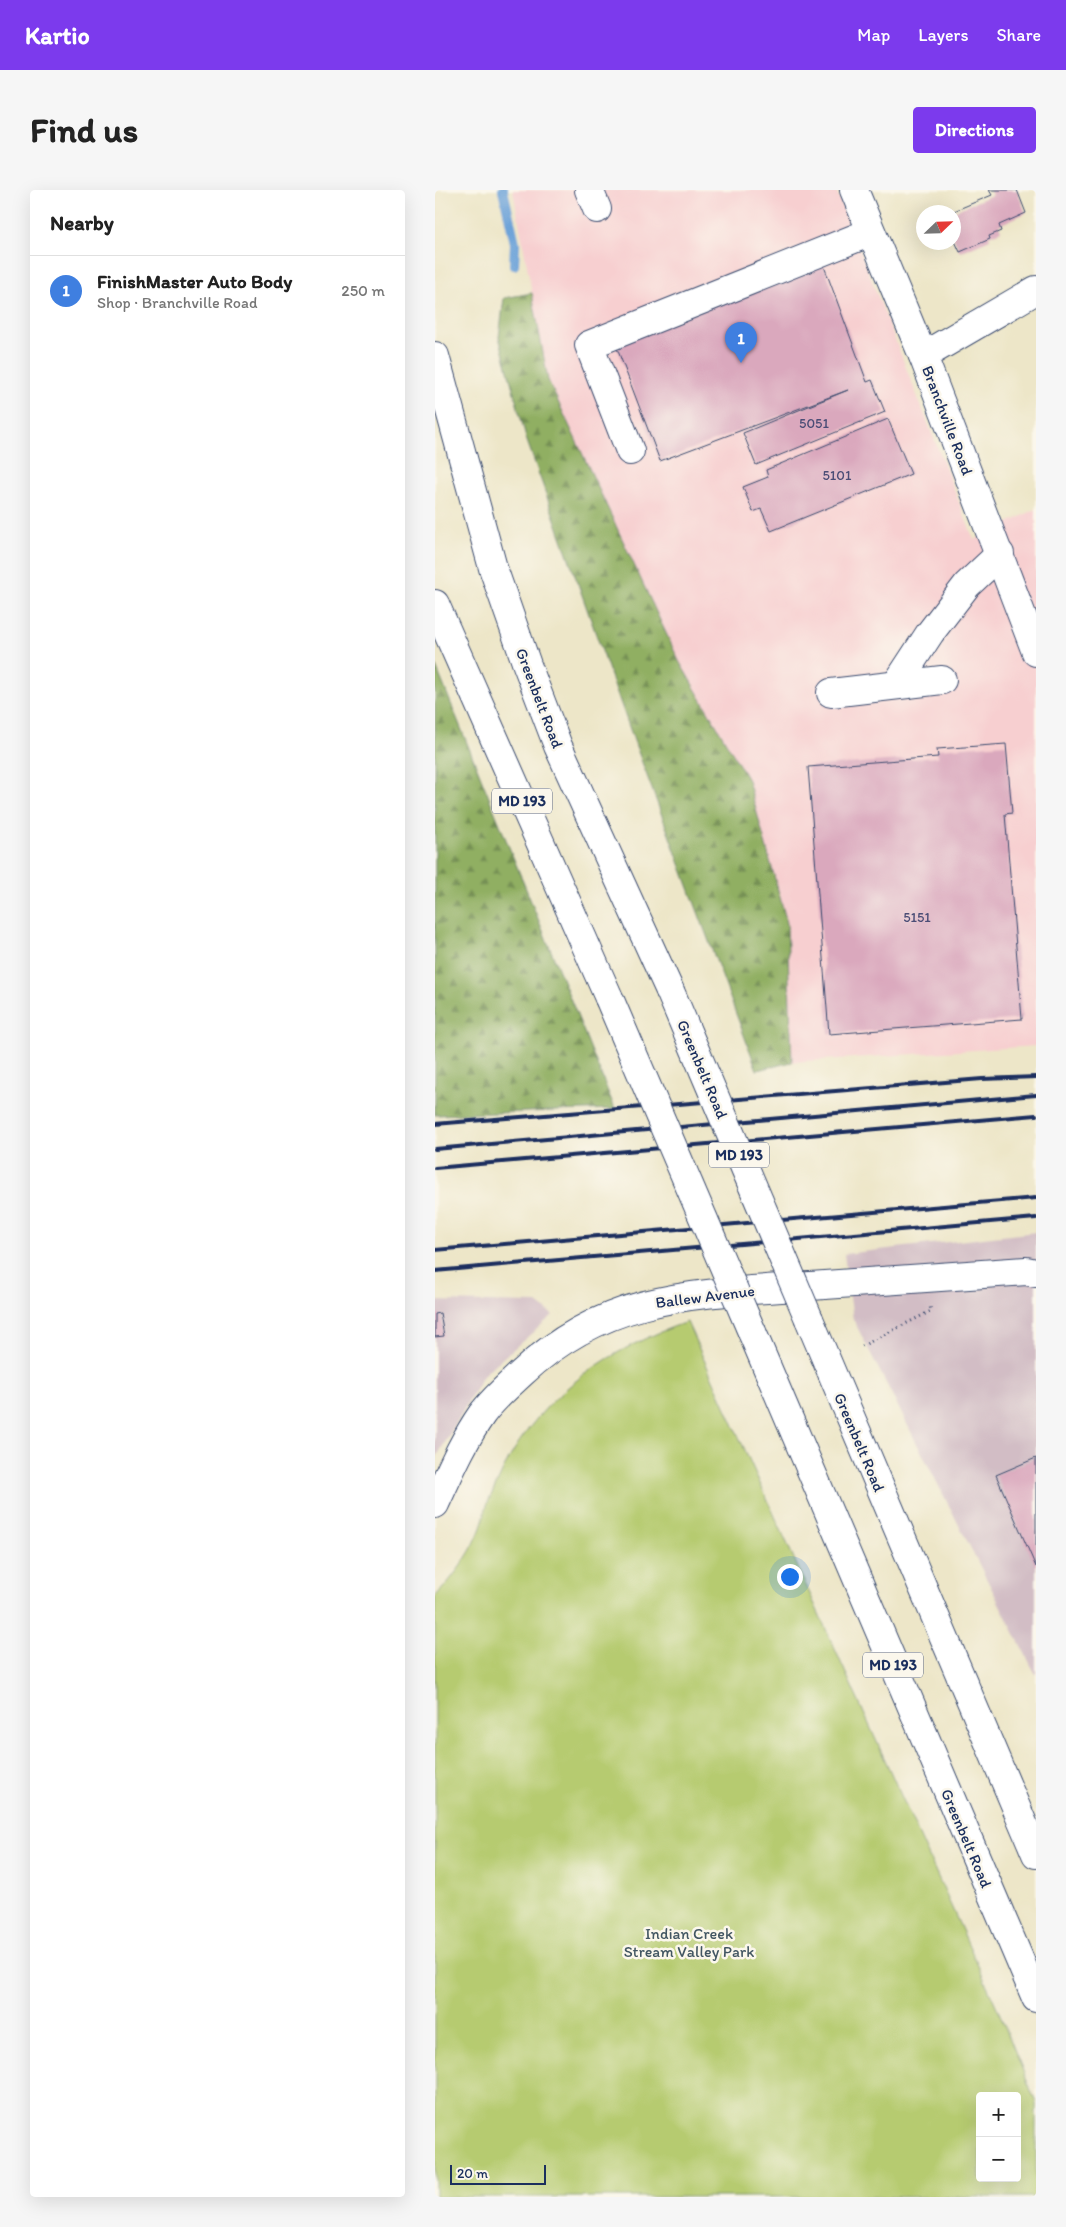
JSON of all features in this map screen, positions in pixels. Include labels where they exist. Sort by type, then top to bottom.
[{"type":"main road","name":"Branchville Road","points":[[854,190],[923,356],[1036,652]]},
{"type":"main road","points":[[630,451],[589,345],[871,232]]},
{"type":"main road","points":[[923,356],[1036,290]]},
{"type":"main road","name":"Greenbelt Road","points":[[435,356],[493,568],[558,746],[670,991],[1036,1854]]},
{"type":"main road","points":[[896,685],[929,633],[967,585],[1000,554]]},
{"type":"main road","name":"Greenbelt Road","points":[[435,604],[609,998],[1036,1998]]},
{"type":"main road","points":[[831,693],[942,680]]},
{"type":"main road","name":"Ballew Avenue","points":[[435,1504],[473,1427],[505,1388],[533,1362],[566,1337],[591,1323],[625,1309],[697,1294],[1026,1270],[1036,1273]]},
{"type":"path","points":[[862,1346],[931,1311]]},
{"type":"shaded area","points":[[513,190],[836,190],[974,540],[1036,509],[1036,1046],[792,1062],[787,923],[748,780],[679,661],[548,380]]},
{"type":"shaded area","points":[[1036,1232],[1036,1675],[853,1319],[844,1254]]},
{"type":"shaded area","points":[[435,1301],[537,1303],[553,1315],[484,1374],[435,1460]]},
{"type":"green space","points":[[532,293],[548,380],[679,661],[748,780],[787,923],[792,1062],[757,1070],[637,749],[527,441],[499,337],[504,298]]},
{"type":"green space","points":[[435,664],[615,1109],[435,1115]]},
{"type":"green space","name":"Indian Creek Stream Valley Park","points":[[687,1322],[999,2012],[1036,2103],[1036,2197],[435,2197],[435,1597],[470,1552],[480,1531],[488,1502],[504,1468],[520,1441],[538,1417],[581,1377],[632,1345]]},
{"type":"building","points":[[989,190],[1017,190],[1026,213],[999,225],[1001,231],[989,236],[990,239],[960,252],[961,208],[992,195]]},
{"type":"building","points":[[821,258],[867,382],[872,380],[885,412],[756,465],[743,433],[848,390],[660,461],[615,343]]},
{"type":"building","points":[[888,419],[911,474],[771,531],[761,509],[753,512],[743,487],[768,477],[766,470]]},
{"type":"building","points":[[1006,744],[1012,813],[1005,814],[1022,1019],[829,1034],[808,767],[938,757],[937,749]]},
{"type":"building","points":[[440,1313],[444,1336],[435,1337],[435,1314]]},
{"type":"building","points":[[1036,1458],[1036,1567],[996,1475]]},
{"type":"waterway","points":[[503,190],[515,243],[514,265]]},
{"type":"railway","points":[[435,1124],[982,1079],[1036,1077]]},
{"type":"railway","points":[[435,1149],[1036,1095]]},
{"type":"railway","points":[[435,1168],[1036,1115]]},
{"type":"railway","points":[[435,1250],[1036,1198]]},
{"type":"railway","points":[[435,1271],[1036,1218]]},
{"type":"place","name":"FinishMaster Auto Body","points":[[741,363]]}]
